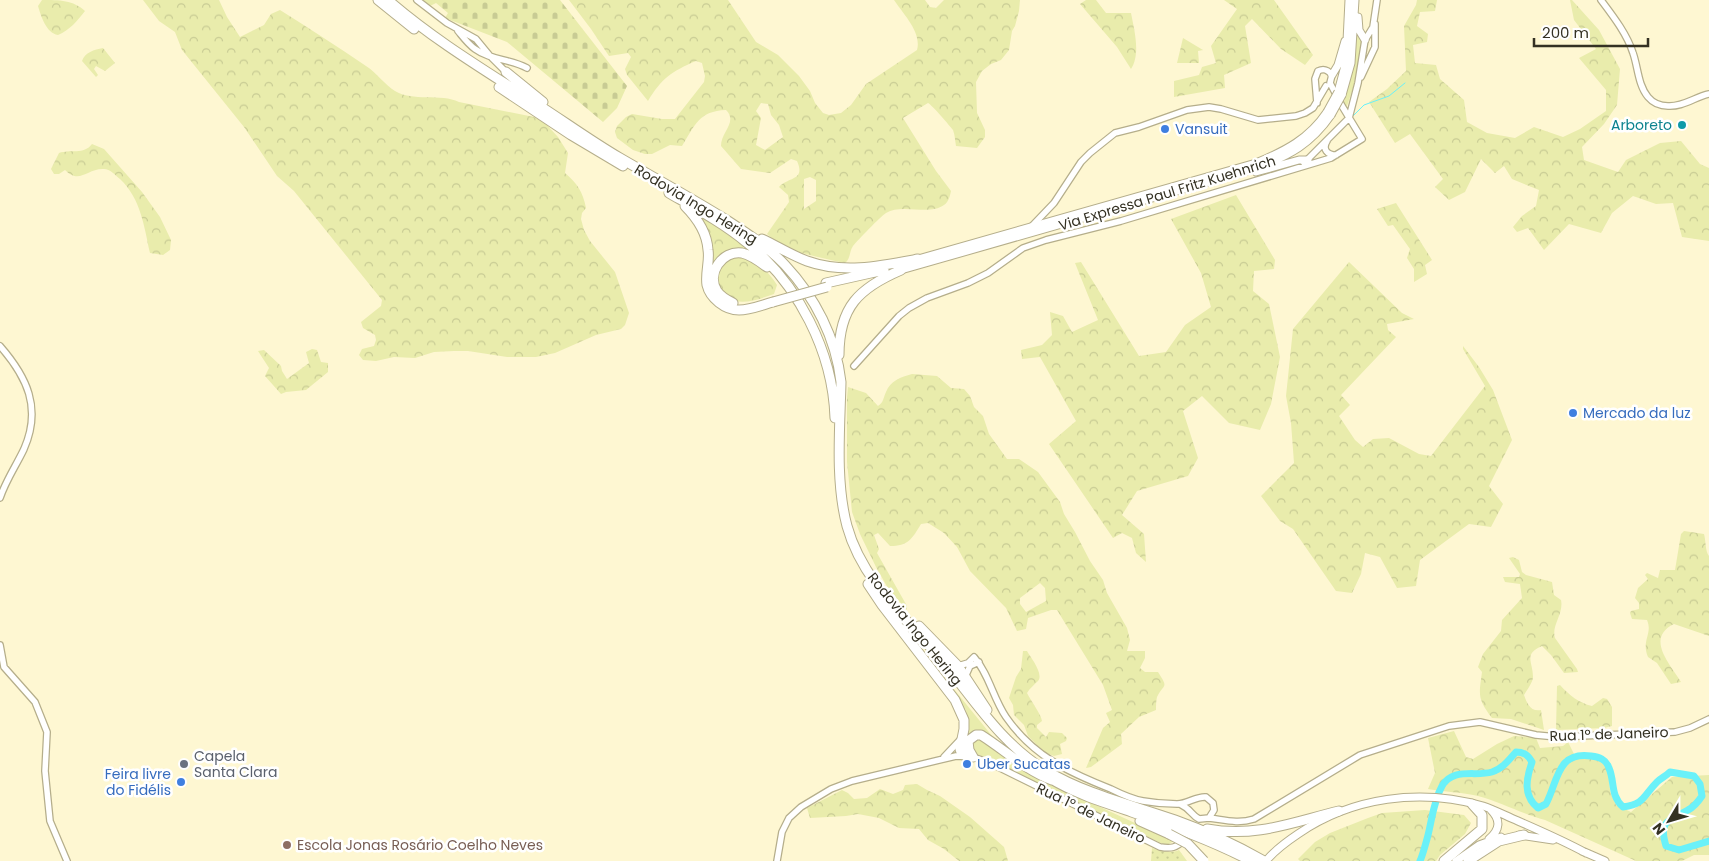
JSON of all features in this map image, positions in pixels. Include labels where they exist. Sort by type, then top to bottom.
[{"type":"highway","name":"Rodovia Ingo Hering","points":[[378,0],[401,20],[451,56],[571,135],[705,214],[747,242],[764,257],[790,288],[815,334],[830,376],[835,408],[837,500],[852,557],[868,584],[1000,741],[1020,759],[1063,786],[1203,838],[1251,861]]},
{"type":"highway","name":"Rodovia Ingo Hering","points":[[388,0],[444,44],[618,157],[701,204],[743,231],[770,250],[800,282],[824,322],[839,368],[841,382],[841,489],[847,526],[855,550],[882,593],[899,610],[995,726],[1024,755],[1053,774],[1099,795],[1176,820],[1266,860]]},
{"type":"highway","points":[[506,72],[540,99],[567,124]]},
{"type":"highway","points":[[663,189],[695,216],[702,229],[708,250],[707,285],[715,300],[722,305],[738,310],[918,259]]},
{"type":"highway","points":[[743,231],[808,261],[825,265],[863,268],[918,259]]},
{"type":"highway","points":[[772,300],[749,305],[738,305],[725,300],[715,287],[714,278],[717,266],[728,256],[743,253],[760,261],[790,288]]},
{"type":"highway","points":[[827,285],[901,270]]},
{"type":"highway","points":[[839,368],[840,338],[848,311],[853,302],[871,285],[901,270]]},
{"type":"highway","points":[[868,584],[955,700],[964,720],[960,749],[961,752],[970,756]]},
{"type":"highway","points":[[899,610],[928,635],[966,675],[995,726]]},
{"type":"highway","points":[[970,756],[968,741],[972,736],[978,734],[1031,770],[1052,780]]},
{"type":"highway","points":[[1063,786],[1104,808],[1169,834],[1188,844],[1204,861]]},
{"type":"highway","points":[[1444,861],[1482,829],[1482,815],[1472,804]]},
{"type":"highway","points":[[1176,820],[1213,830],[1251,832],[1280,828],[1339,811]]},
{"type":"highway","points":[[1468,861],[1499,841],[1524,834]]},
{"type":"main road","name":"Via Expressa Paul Fritz Kuehnrich","points":[[1340,93],[1346,62],[1349,0]]},
{"type":"main road","name":"Via Expressa Paul Fritz Kuehnrich","points":[[901,270],[1231,176],[1289,155],[1314,137],[1340,93],[1351,63],[1357,0]]},
{"type":"main road","points":[[1357,0],[1359,30],[1365,40]]},
{"type":"main road","points":[[1332,75],[1338,65],[1348,28]]},
{"type":"main road","name":"Via Expressa Paul Fritz Kuehnrich","points":[[918,259],[1031,228],[1274,156],[1299,142],[1329,114]]},
{"type":"main road","points":[[1231,176],[1270,169],[1299,160],[1308,160]]},
{"type":"main road","points":[[1266,860],[1309,826],[1339,811],[1368,802],[1392,798],[1417,797],[1447,799],[1488,808],[1586,853]]},
{"type":"main road","points":[[1456,861],[1494,834],[1498,826],[1495,814],[1488,808]]},
{"type":"main road","points":[[1485,842],[1524,834],[1546,838],[1605,861]]},
{"type":"street","points":[[417,0],[455,28],[473,48],[490,56],[527,68]]},
{"type":"street","points":[[1298,168],[1349,118],[1358,83],[1365,40],[1373,27],[1377,0]]},
{"type":"street","points":[[1601,0],[1616,21],[1633,52],[1641,84],[1648,97],[1656,104],[1670,106],[1686,103],[1709,94]]},
{"type":"street","points":[[1358,83],[1372,54],[1376,39],[1374,17]]},
{"type":"street","points":[[1359,30],[1365,32],[1373,27]]},
{"type":"street","points":[[1365,40],[1372,54]]},
{"type":"street","points":[[490,56],[506,72]]},
{"type":"street","points":[[506,72],[506,65],[512,62]]},
{"type":"street","points":[[1031,228],[1054,203],[1081,162],[1115,133],[1193,109],[1209,107],[1258,120],[1274,120],[1305,113],[1317,103],[1328,85],[1332,75],[1327,70],[1321,70],[1316,74],[1317,103]]},
{"type":"street","points":[[1316,83],[1320,86],[1328,85]]},
{"type":"street","points":[[854,366],[899,316],[909,308],[927,298],[988,274],[1023,248],[1046,240],[1122,222],[1336,155],[1362,139],[1328,85]]},
{"type":"street","points":[[1342,108],[1348,108],[1352,104]]},
{"type":"street","points":[[1339,128],[1342,119],[1342,108]]},
{"type":"street","points":[[1328,140],[1325,147],[1326,151],[1328,154],[1336,155]]},
{"type":"street","points":[[1308,160],[1323,160]]},
{"type":"street","points":[[0,346],[26,383],[32,408],[25,447],[8,478],[0,498]]},
{"type":"street","points":[[0,645],[4,667],[35,702],[47,732],[45,771],[50,821],[67,861]]},
{"type":"street","points":[[958,666],[968,663],[974,656],[979,662],[1006,717],[1038,752],[1066,771],[1142,801],[1180,804],[1194,801],[1199,797],[1206,797],[1213,803],[1214,810],[1209,818],[1195,815],[1180,804]]},
{"type":"street","points":[[966,675],[970,666],[979,662]]},
{"type":"street","name":"Rua 1º de Janeiro","points":[[1209,818],[1231,822],[1248,820],[1258,816],[1360,755],[1448,726],[1480,722],[1536,735],[1556,737],[1674,732],[1690,728],[1709,719]]},
{"type":"street","points":[[942,759],[954,749],[962,737]]},
{"type":"street","points":[[777,861],[785,824],[789,818],[801,807],[838,786],[942,759],[970,756]]},
{"type":"street","name":"Rua 1º de Janeiro","points":[[970,756],[990,763],[1160,847],[1175,847],[1185,839]]},
{"type":"street","points":[[1193,824],[1195,815],[1194,801]]},
{"type":"street","points":[[1214,810],[1231,822]]},
{"type":"green space","points":[[42,0],[66,1],[85,11],[70,28],[58,35],[54,34],[47,28],[42,19],[38,6]]},
{"type":"green space","points":[[143,0],[219,0],[240,37],[264,25],[271,14],[280,10],[366,66],[391,88],[402,94],[452,99],[534,117],[545,123],[558,137],[568,153],[565,173],[576,184],[583,197],[586,208],[582,213],[581,219],[584,230],[590,241],[615,272],[629,313],[625,325],[621,329],[596,335],[555,353],[536,357],[507,357],[468,351],[454,351],[434,352],[415,358],[394,357],[376,361],[363,360],[359,355],[362,349],[374,346],[376,340],[375,335],[363,328],[361,322],[381,306],[382,300],[294,191],[277,176],[244,127],[182,50],[175,32],[159,21]]},
{"type":"green space","points":[[423,0],[560,0],[627,86],[617,108],[603,122],[507,42],[445,18],[448,13],[436,3],[430,6]]},
{"type":"green space","points":[[569,0],[728,0],[756,42],[778,55],[799,76],[810,91],[815,103],[823,113],[829,115],[841,113],[851,105],[866,84],[917,50],[918,43],[914,30],[894,0],[925,0],[930,7],[936,8],[944,0],[1020,0],[1009,50],[1001,60],[991,64],[982,71],[976,82],[977,113],[985,130],[985,137],[977,148],[956,146],[953,130],[928,103],[903,118],[936,171],[951,191],[947,202],[938,208],[900,209],[886,213],[853,246],[845,263],[794,250],[784,246],[767,234],[789,202],[788,195],[779,187],[798,175],[799,167],[797,161],[791,159],[770,173],[741,169],[721,146],[723,136],[730,123],[729,114],[726,110],[710,113],[699,120],[682,146],[670,145],[652,154],[633,150],[617,138],[615,132],[617,126],[632,114],[662,119],[675,119],[704,82],[705,76],[702,63],[696,61],[668,76],[648,101],[627,75],[625,69],[631,57],[628,53],[609,56]],"holes":[[[761,103],[768,104],[771,115],[779,125],[783,137],[765,150],[756,145],[761,118],[756,111]],[[810,177],[816,180],[816,201],[804,209],[804,179]]]},
{"type":"green space","points":[[1086,0],[1096,0],[1106,13],[1131,13],[1135,34],[1136,56],[1131,69],[1117,47],[1080,4]]},
{"type":"green space","points":[[1224,0],[1274,0],[1313,55],[1305,65],[1281,49],[1252,19],[1245,26],[1251,63],[1224,75],[1225,88],[1174,97],[1174,81],[1199,75],[1202,67],[1216,63],[1211,46],[1237,9]]},
{"type":"green space","points":[[1417,0],[1437,0],[1435,11],[1420,12],[1417,26],[1428,34],[1427,42],[1413,45],[1415,63],[1436,65],[1440,79],[1464,100],[1467,122],[1487,133],[1515,138],[1534,127],[1563,137],[1580,129],[1606,111],[1606,90],[1579,58],[1596,49],[1574,20],[1570,0],[1572,0],[1599,30],[1620,69],[1617,105],[1604,124],[1582,147],[1584,160],[1618,172],[1626,160],[1660,143],[1681,141],[1700,164],[1709,168],[1709,241],[1682,237],[1673,203],[1656,204],[1633,196],[1612,213],[1601,233],[1569,224],[1544,250],[1528,228],[1517,232],[1513,227],[1522,216],[1536,206],[1539,190],[1512,179],[1504,166],[1495,173],[1481,159],[1465,192],[1449,200],[1435,187],[1443,179],[1410,134],[1395,143],[1369,102],[1387,89],[1406,71],[1404,26]]},
{"type":"green space","points":[[1356,30],[1363,41],[1353,88],[1347,106],[1343,105],[1352,68]]},
{"type":"green space","points":[[1183,38],[1203,50],[1198,51],[1199,63],[1177,63]]},
{"type":"green space","points":[[103,48],[115,63],[105,71],[96,66],[94,69],[98,75],[96,77],[82,61],[88,53]]},
{"type":"green space","points":[[92,144],[104,149],[142,192],[160,217],[171,240],[170,250],[163,255],[150,253],[141,213],[133,195],[112,172],[106,169],[98,169],[75,176],[65,170],[59,174],[54,174],[51,169],[59,153],[81,151]]},
{"type":"green space","points":[[1236,195],[1275,260],[1274,269],[1254,271],[1253,291],[1269,304],[1280,357],[1271,404],[1260,430],[1229,423],[1202,396],[1183,411],[1198,458],[1188,476],[1137,491],[1122,515],[1144,534],[1146,562],[1136,553],[1132,538],[1122,533],[1113,538],[1049,444],[1076,421],[1040,357],[1022,359],[1021,350],[1042,345],[1052,335],[1050,312],[1063,316],[1072,332],[1098,320],[1075,263],[1081,262],[1139,356],[1166,352],[1185,325],[1211,307],[1201,273],[1171,219]]},
{"type":"green space","points":[[1396,203],[1432,260],[1425,265],[1427,274],[1414,282],[1414,269],[1407,258],[1410,249],[1393,225],[1388,226],[1377,209]]},
{"type":"green space","points":[[700,217],[720,228],[751,251],[746,250],[715,264],[713,293],[710,244],[705,226]]},
{"type":"green space","points":[[738,257],[756,263],[770,275],[777,285],[774,294],[745,302],[730,299],[722,292],[718,282],[718,271],[724,263]]},
{"type":"green space","points":[[1349,262],[1402,313],[1414,319],[1387,324],[1388,330],[1396,337],[1341,395],[1350,405],[1339,416],[1355,440],[1363,447],[1373,439],[1389,438],[1419,454],[1431,456],[1485,386],[1463,346],[1493,390],[1512,440],[1489,486],[1503,504],[1491,527],[1469,524],[1420,560],[1416,586],[1397,588],[1380,557],[1365,553],[1361,574],[1352,593],[1336,591],[1293,529],[1280,521],[1261,496],[1294,463],[1291,423],[1286,396],[1293,329]]},
{"type":"green space","points":[[312,349],[317,350],[321,362],[328,363],[328,372],[306,390],[281,394],[265,376],[269,368],[258,351],[264,350],[281,366],[287,379],[309,363],[306,352]]},
{"type":"green space","points":[[912,374],[937,376],[951,388],[964,389],[970,396],[974,407],[983,416],[989,434],[1007,459],[1019,459],[1038,472],[1060,502],[1064,514],[1090,561],[1103,580],[1107,593],[1127,628],[1130,640],[1127,651],[1145,651],[1145,658],[1140,668],[1145,672],[1158,672],[1163,681],[1164,686],[1157,697],[1156,710],[1139,717],[1121,734],[1122,744],[1091,767],[1086,768],[1103,728],[1110,722],[1106,713],[1112,710],[1103,685],[1057,610],[1051,610],[1028,618],[1026,629],[1017,631],[1006,608],[970,571],[957,547],[944,533],[928,523],[921,524],[912,538],[901,545],[890,546],[878,533],[874,535],[879,549],[877,553],[907,606],[907,610],[889,590],[860,534],[852,512],[847,462],[848,387],[866,393],[878,406],[890,385],[896,380]],"holes":[[[1040,583],[1045,588],[1046,601],[1026,612],[1020,604],[1020,598]]]},
{"type":"green space","points":[[1684,531],[1704,534],[1709,556],[1709,636],[1674,624],[1661,636],[1662,652],[1681,682],[1671,684],[1657,663],[1648,657],[1646,651],[1649,629],[1647,620],[1632,619],[1630,613],[1639,609],[1639,603],[1635,598],[1638,588],[1648,579],[1645,575],[1647,573],[1658,578],[1660,570],[1675,570],[1681,534]]},
{"type":"green space","points":[[1513,557],[1519,560],[1522,572],[1526,575],[1552,582],[1554,595],[1561,600],[1561,610],[1554,633],[1555,638],[1578,672],[1564,673],[1542,646],[1531,655],[1533,679],[1524,695],[1528,704],[1534,710],[1541,710],[1544,730],[1511,719],[1492,718],[1481,701],[1480,696],[1482,672],[1478,667],[1483,654],[1501,631],[1502,620],[1522,598],[1520,584],[1505,582],[1503,577],[1519,577],[1520,574],[1509,558]]},
{"type":"green space","points":[[1023,651],[1027,651],[1039,674],[1038,681],[1027,693],[1042,721],[1037,725],[1037,728],[1046,737],[1049,732],[1062,733],[1067,738],[1066,741],[1060,744],[1062,754],[1054,756],[1044,752],[1028,736],[1024,725],[1014,715],[1013,705],[1009,698],[1016,677],[1021,669]]},
{"type":"green space","points":[[936,667],[1001,747],[987,735],[964,742],[969,727],[966,710]]},
{"type":"green space","points":[[1560,685],[1575,698],[1587,705],[1592,706],[1603,698],[1607,699],[1612,707],[1612,726],[1556,730],[1557,686]]},
{"type":"green space","points":[[1454,731],[1466,757],[1473,759],[1514,736],[1536,738],[1540,748],[1563,746],[1568,742],[1576,758],[1592,757],[1604,764],[1609,773],[1610,790],[1616,805],[1631,812],[1672,777],[1709,775],[1709,855],[1694,855],[1682,861],[1636,861],[1545,820],[1487,799],[1428,789],[1435,773],[1428,738]]},
{"type":"green space","points":[[982,738],[1033,776],[1174,841],[1167,845],[1161,843],[1031,782],[977,754],[971,742]]},
{"type":"green space","points":[[917,784],[940,796],[970,817],[1004,847],[1008,861],[959,861],[944,849],[928,840],[919,829],[899,828],[879,818],[858,814],[810,818],[807,808],[842,790],[854,799],[867,798],[880,789],[893,794],[903,790],[905,785]]},
{"type":"green space","points":[[1425,810],[1464,815],[1471,823],[1465,834],[1440,855],[1436,861],[1300,861],[1298,859],[1315,842],[1330,833],[1368,818],[1382,813]]},
{"type":"green space","points":[[1152,848],[1168,852],[1179,850],[1187,861],[1151,861]]},
{"type":"waterway","points":[[1353,116],[1364,105],[1389,96],[1405,83]]},
{"type":"waterway","points":[[1420,861],[1437,798],[1447,780],[1452,776],[1496,771],[1516,752],[1526,754],[1532,762],[1527,787],[1530,798],[1538,808],[1546,804],[1560,770],[1565,763],[1571,758],[1580,756],[1597,757],[1606,762],[1611,773],[1616,798],[1623,807],[1636,804],[1643,799],[1657,782],[1670,772],[1694,776],[1700,784],[1702,796],[1692,807],[1671,819],[1664,826],[1666,846],[1679,850],[1709,841]]},
{"type":"place","name":"Arboreto","points":[[1682,125]]},
{"type":"place","name":"Vansuit","points":[[1165,129]]},
{"type":"place","name":"Mercado da luz","points":[[1573,413]]},
{"type":"place","name":"Capela Santa Clara","points":[[184,764]]},
{"type":"place","name":"Uber Sucatas","points":[[967,764]]},
{"type":"place","name":"Feira livre do Fidélis","points":[[181,782]]},
{"type":"place","name":"Escola Jonas Rosário Coelho Neves","points":[[287,845]]}]
